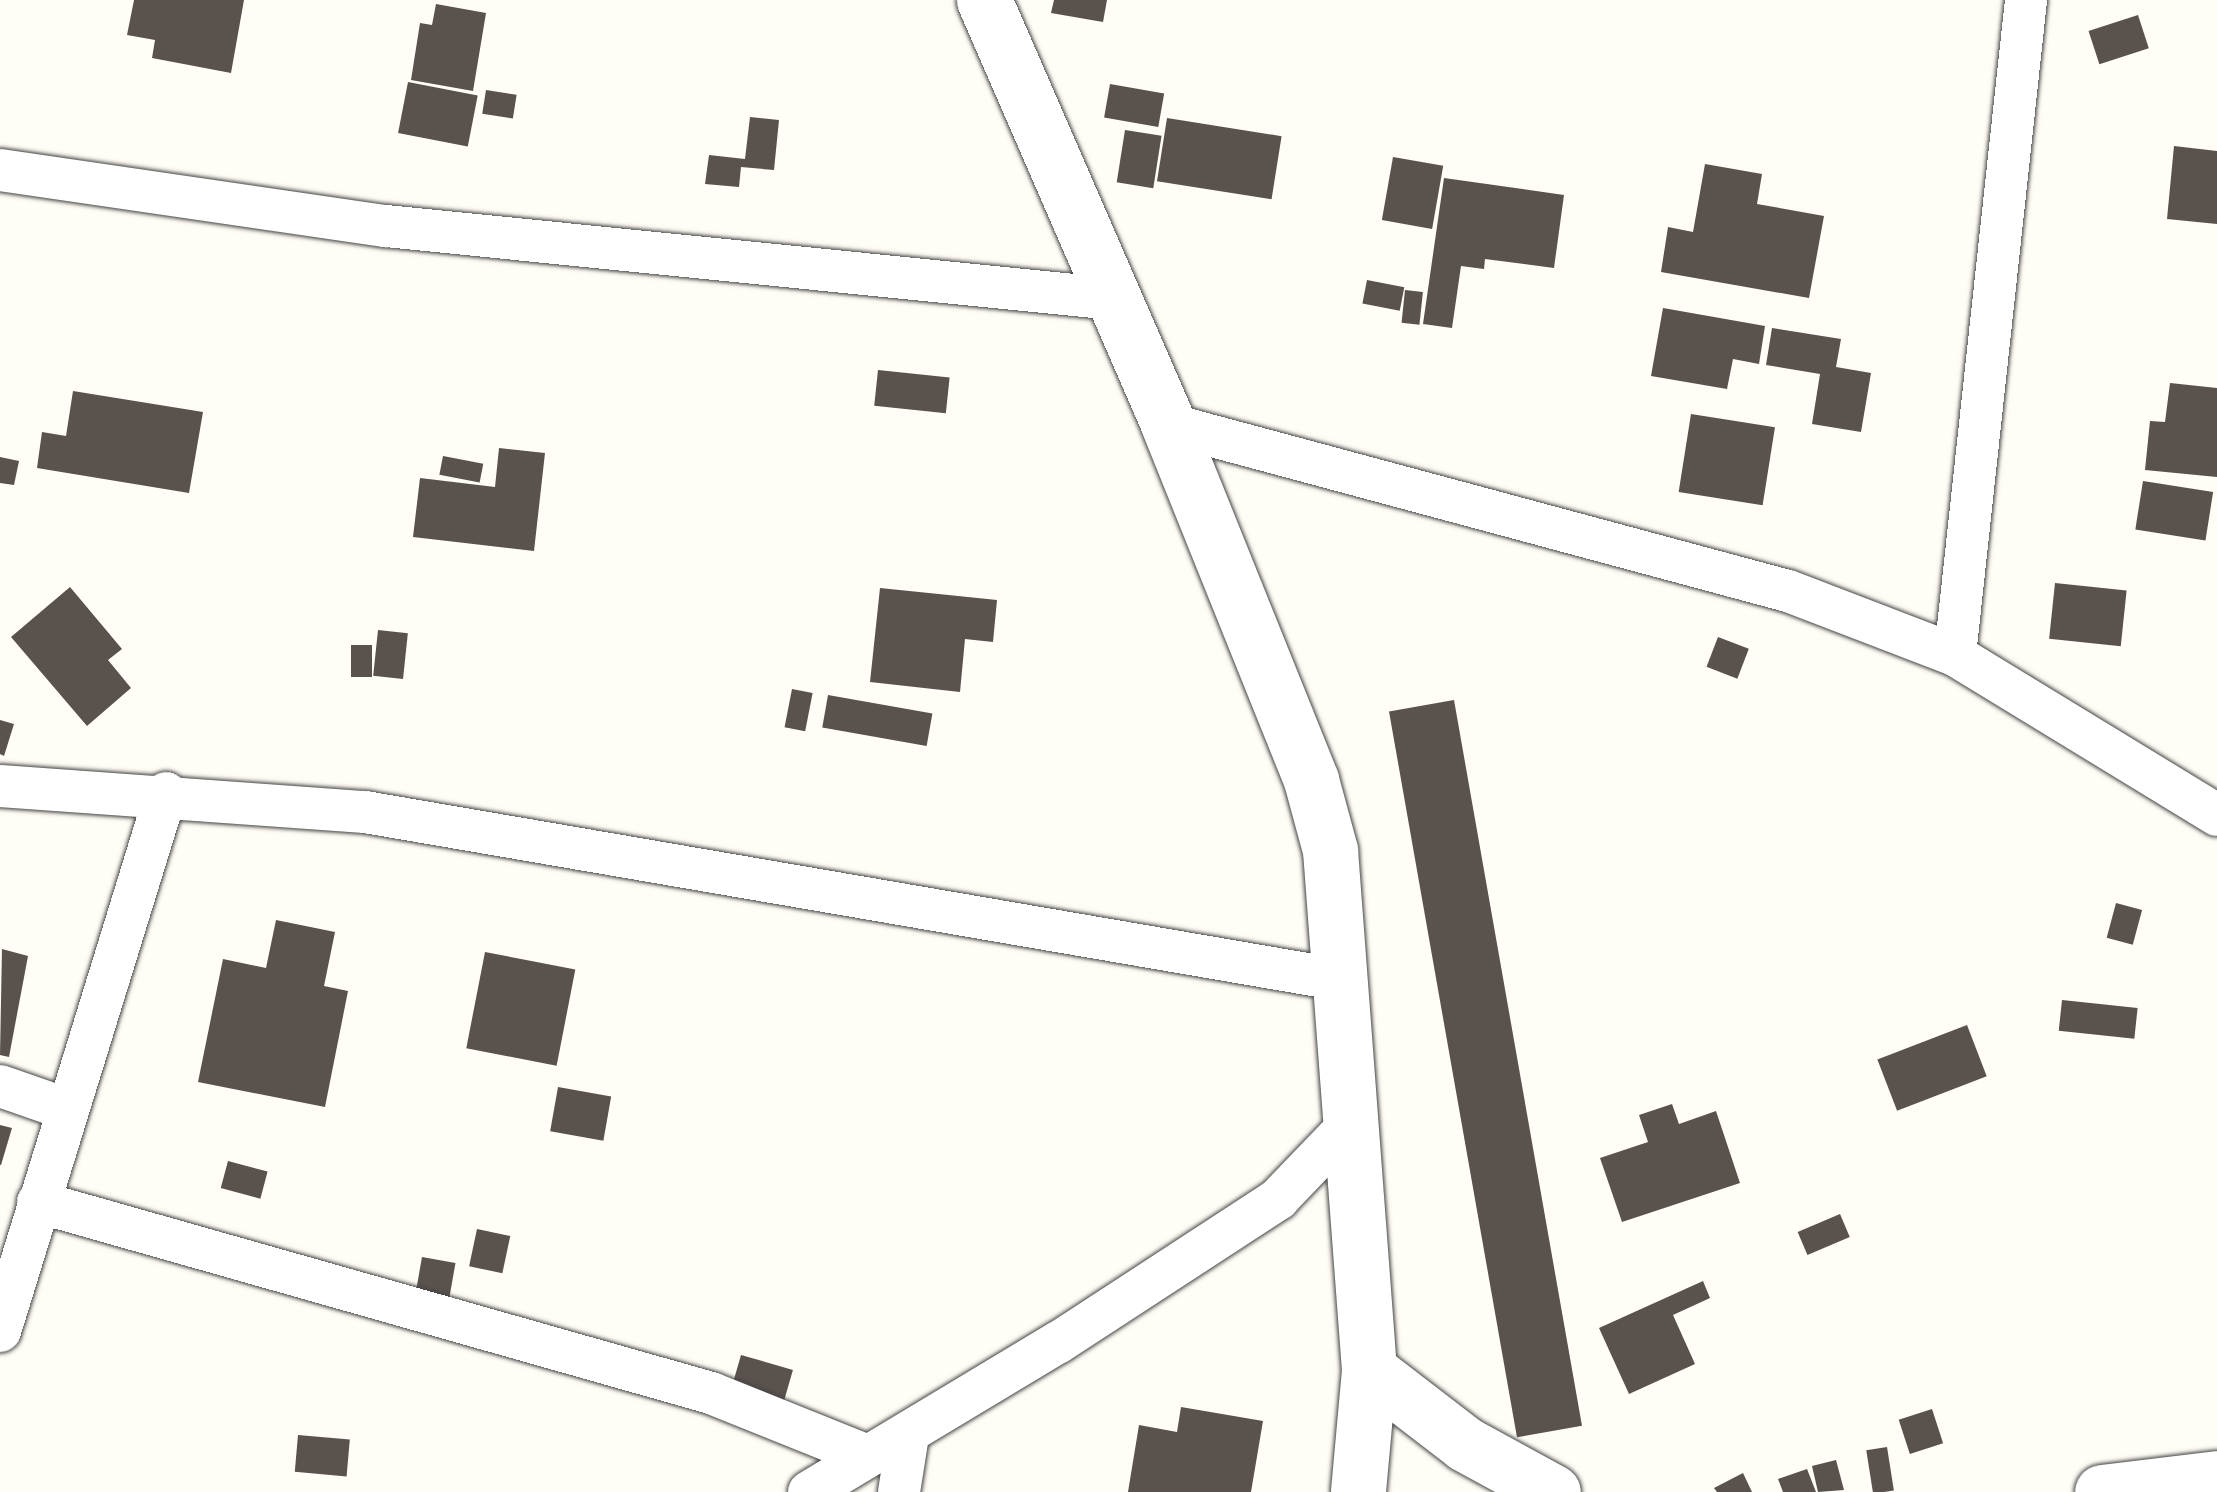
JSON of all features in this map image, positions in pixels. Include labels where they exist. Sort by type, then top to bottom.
[{"type":"street","points":[[984,0],[1168,424],[1311,780],[1330,850],[1342,980],[1347,1128],[1369,1370],[1358,1492]]},
{"type":"street","points":[[1956,655],[2026,0]]},
{"type":"street","points":[[0,170],[386,226],[1114,299]]},
{"type":"street","points":[[1168,424],[1788,592],[1956,655],[2217,815]]},
{"type":"street","points":[[0,786],[166,793],[365,812],[567,843],[1342,980]]},
{"type":"street","points":[[0,1330],[166,793]]},
{"type":"street","points":[[0,1086],[66,1109]]},
{"type":"street","points":[[809,1492],[908,1435],[1278,1199],[1347,1128]]},
{"type":"street","points":[[38,1202],[711,1393],[868,1456]]},
{"type":"street","points":[[1369,1370],[1465,1444],[1553,1492]]},
{"type":"street","points":[[899,1492],[908,1435]]},
{"type":"street","points":[[2102,1492],[2217,1478]]},
{"type":"building","points":[[134,0],[244,0],[231,73],[152,58],[155,40],[127,35]]},
{"type":"building","points":[[1054,0],[1107,0],[1103,22],[1051,13]]},
{"type":"building","points":[[436,4],[486,13],[473,91],[411,80],[420,23],[432,25]]},
{"type":"building","points":[[2138,15],[2149,48],[2099,64],[2089,31]]},
{"type":"building","points":[[408,82],[478,96],[468,147],[398,133]]},
{"type":"building","points":[[1110,84],[1164,94],[1158,127],[1104,117]]},
{"type":"building","points":[[486,90],[517,95],[513,119],[482,114]]},
{"type":"building","points":[[750,117],[779,120],[774,170],[741,167],[739,187],[705,184],[709,155],[745,159]]},
{"type":"building","points":[[1167,118],[1282,136],[1272,199],[1157,181]]},
{"type":"building","points":[[1125,130],[1162,136],[1153,188],[1117,182]]},
{"type":"building","points":[[2174,146],[2217,151],[2217,224],[2167,219]]},
{"type":"building","points":[[1393,157],[1443,166],[1432,229],[1382,220]]},
{"type":"building","points":[[1705,164],[1762,174],[1757,204],[1824,216],[1809,298],[1661,272],[1668,227],[1693,232]]},
{"type":"building","points":[[1444,178],[1564,195],[1554,268],[1485,259],[1484,269],[1461,266],[1452,328],[1423,324]]},
{"type":"building","points":[[1367,280],[1404,287],[1400,311],[1362,304]]},
{"type":"building","points":[[1405,290],[1423,292],[1419,325],[1402,323]]},
{"type":"building","points":[[1663,308],[1765,326],[1759,364],[1733,359],[1727,389],[1651,376]]},
{"type":"building","points":[[1772,328],[1841,339],[1836,367],[1871,373],[1861,432],[1812,424],[1820,374],[1766,365]]},
{"type":"building","points":[[878,370],[950,378],[946,413],[874,406]]},
{"type":"building","points":[[2170,383],[2217,388],[2217,477],[2145,470],[2150,421],[2165,422]]},
{"type":"building","points":[[73,391],[203,412],[189,493],[37,468],[42,432],[66,436]]},
{"type":"building","points":[[1691,414],[1775,427],[1763,505],[1679,492]]},
{"type":"building","points":[[499,448],[545,453],[534,551],[413,537],[420,478],[495,487]]},
{"type":"building","points":[[443,456],[483,464],[480,482],[439,475]]},
{"type":"building","points":[[0,457],[19,461],[14,485],[0,483]]},
{"type":"building","points":[[2143,481],[2213,492],[2205,541],[2135,529]]},
{"type":"building","points":[[2055,583],[2127,591],[2121,646],[2049,639]]},
{"type":"building","points":[[70,587],[122,649],[108,660],[131,688],[87,726],[11,637]]},
{"type":"building","points":[[880,588],[997,600],[993,642],[965,639],[960,692],[870,682]]},
{"type":"building","points":[[378,630],[408,633],[403,679],[373,676]]},
{"type":"building","points":[[1718,637],[1749,649],[1737,679],[1707,667]]},
{"type":"building","points":[[351,645],[372,645],[372,677],[351,677]]},
{"type":"building","points":[[792,689],[813,693],[805,731],[785,727]]},
{"type":"building","points":[[828,695],[932,713],[927,746],[822,727]]},
{"type":"building","points":[[1454,700],[1582,1426],[1517,1437],[1389,711]]},
{"type":"building","points":[[0,720],[14,724],[4,756],[0,754]]},
{"type":"building","points":[[2116,903],[2142,910],[2133,945],[2107,938]]},
{"type":"building","points":[[276,920],[335,932],[324,986],[348,991],[325,1107],[198,1082],[223,959],[266,968]]},
{"type":"building","points":[[2,949],[28,956],[9,1057],[0,1055]]},
{"type":"building","points":[[485,952],[575,970],[557,1066],[466,1048]]},
{"type":"building","points":[[2062,1000],[2138,1008],[2134,1039],[2059,1031]]},
{"type":"building","points":[[1967,1025],[1987,1076],[1897,1111],[1877,1059]]},
{"type":"building","points":[[558,1087],[611,1096],[603,1141],[550,1131]]},
{"type":"building","points":[[1672,1104],[1679,1124],[1716,1111],[1740,1183],[1622,1222],[1600,1158],[1648,1142],[1639,1115]]},
{"type":"building","points":[[0,1125],[12,1128],[1,1165],[0,1165]]},
{"type":"building","points":[[228,1161],[268,1172],[260,1199],[221,1188]]},
{"type":"building","points":[[1840,1214],[1850,1237],[1807,1255],[1798,1232]]},
{"type":"building","points":[[477,1229],[510,1236],[502,1273],[469,1266]]},
{"type":"building","points":[[422,1257],[455,1263],[447,1312],[413,1306]]},
{"type":"building","points":[[1703,1281],[1710,1298],[1673,1315],[1695,1364],[1629,1394],[1599,1328]]},
{"type":"building","points":[[741,1355],[793,1370],[783,1404],[731,1390]]},
{"type":"building","points":[[1181,1407],[1263,1421],[1251,1492],[1128,1492],[1139,1425],[1177,1432]]},
{"type":"building","points":[[1932,1409],[1943,1443],[1910,1454],[1899,1420]]},
{"type":"building","points":[[298,1435],[350,1440],[347,1476],[295,1472]]},
{"type":"building","points":[[1887,1447],[1894,1490],[1873,1492],[1866,1450]]},
{"type":"building","points":[[1836,1460],[1844,1490],[1818,1492],[1812,1466]]},
{"type":"building","points":[[1807,1469],[1816,1492],[1783,1492],[1778,1479]]},
{"type":"building","points":[[1743,1473],[1752,1492],[1717,1492],[1714,1488]]}]
